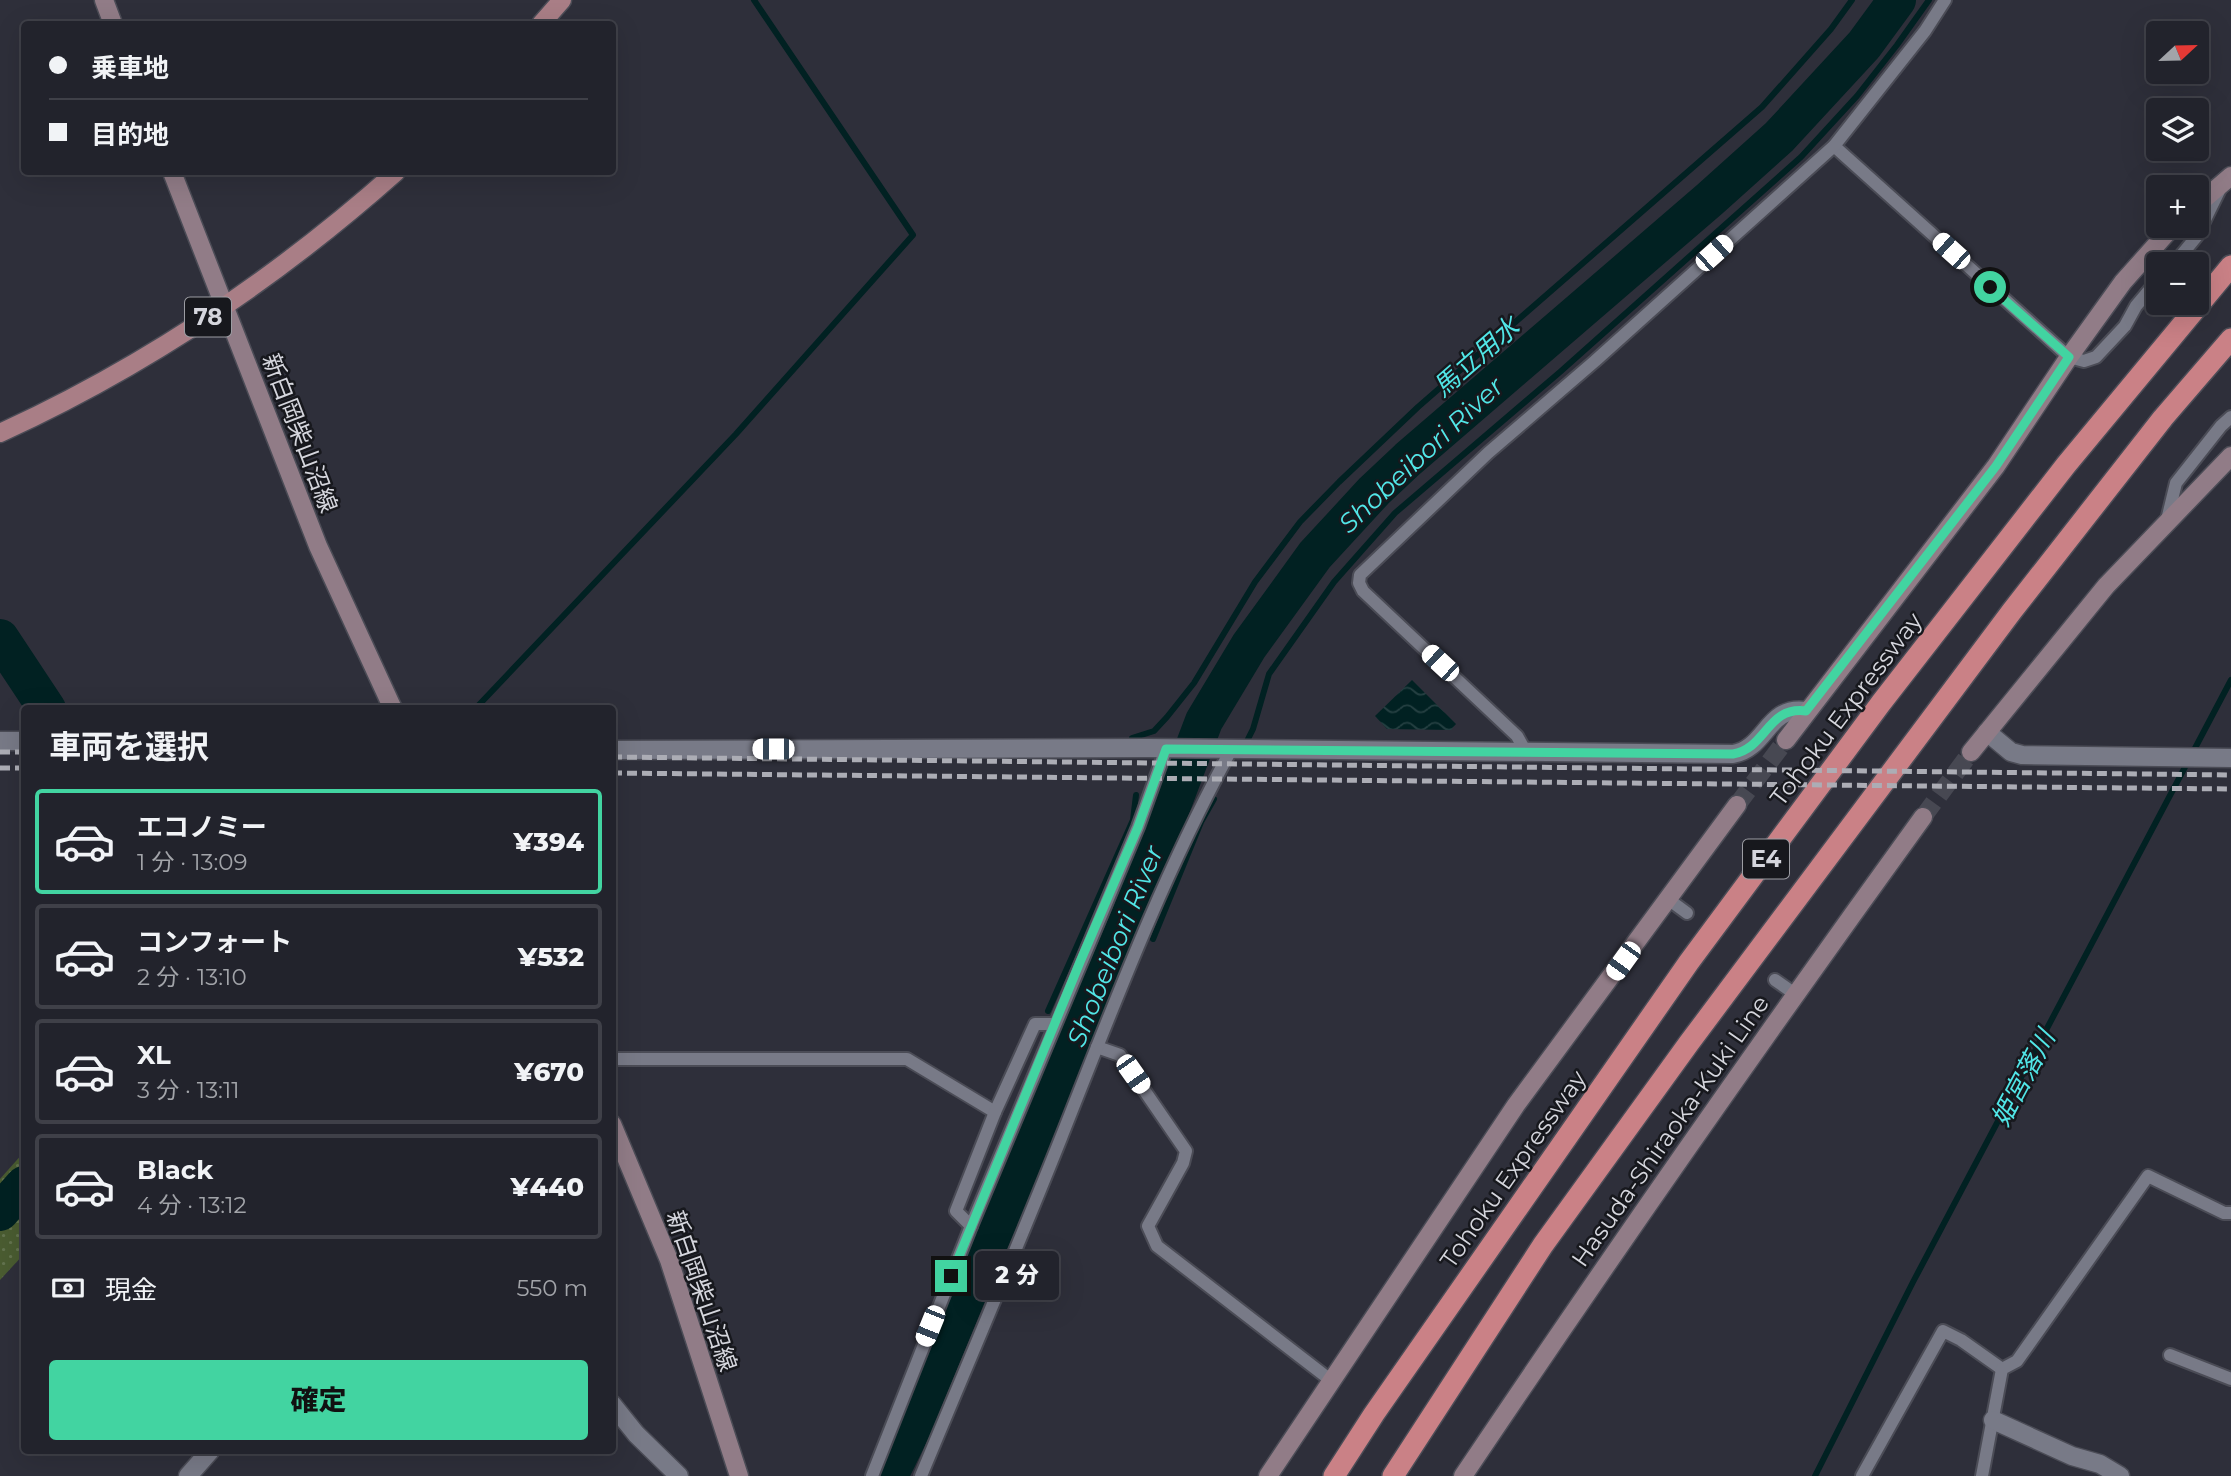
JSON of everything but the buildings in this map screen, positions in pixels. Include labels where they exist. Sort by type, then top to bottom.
[{"type":"highway","name":"Tohoku Expressway","points":[[1334,1476],[1374,1414],[1689,962],[1881,703],[2066,465],[2231,266]]},
{"type":"highway","name":"E4","points":[[1393,1476],[1543,1245],[1689,1043],[2012,611],[2163,418],[2231,339]]},
{"type":"main road","points":[[544,21],[562,0]]},
{"type":"main road","name":"78","points":[[0,433],[123,369],[225,307],[288,261],[392,175]]},
{"type":"street","points":[[104,0],[112,21]]},
{"type":"street","name":"新白岡柴山沼線","points":[[173,175],[318,546],[391,705]]},
{"type":"street","points":[[2209,194],[2226,180]]},
{"type":"street","points":[[1786,740],[1996,466],[2123,282],[2162,238]]},
{"type":"street","points":[[1971,752],[2106,586],[2231,456]]},
{"type":"street","points":[[616,750],[1172,749],[1733,754],[1746,752],[1785,712],[1806,711]]},
{"type":"street","points":[[1987,732],[2011,752],[2022,755],[2222,757]]},
{"type":"street","points":[[0,741],[21,741]]},
{"type":"street","points":[[1268,1476],[1516,1105],[1737,805]]},
{"type":"street","name":"Hasuda-Shiraoka-Kuki Line","points":[[1463,1476],[1795,994],[1923,817]]},
{"type":"street","name":"新白岡柴山沼線","points":[[616,1134],[669,1260],[737,1475]]},
{"type":"street","points":[[616,1409],[636,1434],[679,1476]]},
{"type":"street","points":[[1993,1420],[2072,1456],[2100,1464],[2120,1476]]},
{"type":"street","points":[[191,1475],[208,1454]]},
{"type":"lane","points":[[1527,754],[1517,736],[1363,591],[1359,583],[1360,575],[1488,453],[1834,146],[1917,41],[1945,0]]},
{"type":"lane","points":[[1834,146],[2069,357],[2084,361],[2096,357],[2124,326],[2146,294]]},
{"type":"lane","points":[[2184,252],[2197,236],[2226,180]]},
{"type":"lane","points":[[2167,520],[2176,484],[2231,417]]},
{"type":"lane","points":[[872,1476],[1054,1024],[1172,749]]},
{"type":"lane","points":[[921,1476],[1097,1047],[1226,750]]},
{"type":"lane","points":[[1668,899],[1688,913]]},
{"type":"lane","points":[[1775,980],[1795,994]]},
{"type":"lane","points":[[971,1226],[956,1211],[995,1112],[1035,1024],[1054,1024]]},
{"type":"lane","points":[[1097,1047],[1120,1055],[1186,1151],[1183,1163],[1148,1226],[1157,1246],[1333,1382]]},
{"type":"lane","points":[[616,1059],[906,1059],[995,1112]]},
{"type":"lane","points":[[2002,1369],[2017,1361],[2148,1176],[2224,1213],[2231,1213]]},
{"type":"lane","points":[[1862,1476],[1943,1331],[1961,1340],[2002,1369]]},
{"type":"lane","points":[[2170,1355],[2231,1379]]},
{"type":"lane","points":[[1982,1476],[2002,1369]]},
{"type":"green space","points":[[21,1155],[21,1257],[0,1280],[0,1179]]},
{"type":"water","points":[[1412,680],[1456,724],[1451,730],[1387,729],[1375,716]]},
{"type":"waterway","points":[[479,705],[736,434],[913,235],[754,0]]},
{"type":"waterway","name":"馬立用水","points":[[1132,738],[1154,731],[1167,717],[1194,683],[1255,582],[1300,522],[1339,482],[1418,407],[1762,107],[1831,29],[1852,0]]},
{"type":"waterway","name":"Shobeibori River","points":[[889,1476],[912,1429],[1130,916],[1204,721],[1249,646],[1315,555],[1374,491],[1779,137],[1864,45],[1897,0]]},
{"type":"waterway","points":[[1248,739],[1269,674],[1334,582],[1395,513],[1560,372],[1801,157],[1857,96],[1929,0]]},
{"type":"waterway","points":[[0,638],[44,705]]},
{"type":"waterway","name":"姫宮落川","points":[[1815,1476],[1913,1282],[2231,680]]},
{"type":"waterway","name":"馬立用水","points":[[1048,1011],[1133,820],[1136,795]]},
{"type":"waterway","points":[[1153,939],[1201,822],[1214,799]]},
{"type":"waterway","points":[[0,1212],[21,1188]]},
{"type":"tunnel","points":[[1737,805],[1786,740]]},
{"type":"tunnel","points":[[1923,817],[1971,752]]},
{"type":"railway","points":[[0,752],[21,752]]},
{"type":"railway","points":[[616,757],[2231,775]]},
{"type":"railway","points":[[0,768],[21,768]]},
{"type":"railway","points":[[616,773],[2231,789]]},
{"type":"route","points":[[951,1276],[1138,827],[1166,749],[1527,754],[1746,752],[1785,712],[1806,711],[1996,466],[2069,357],[1990,287]]}]
